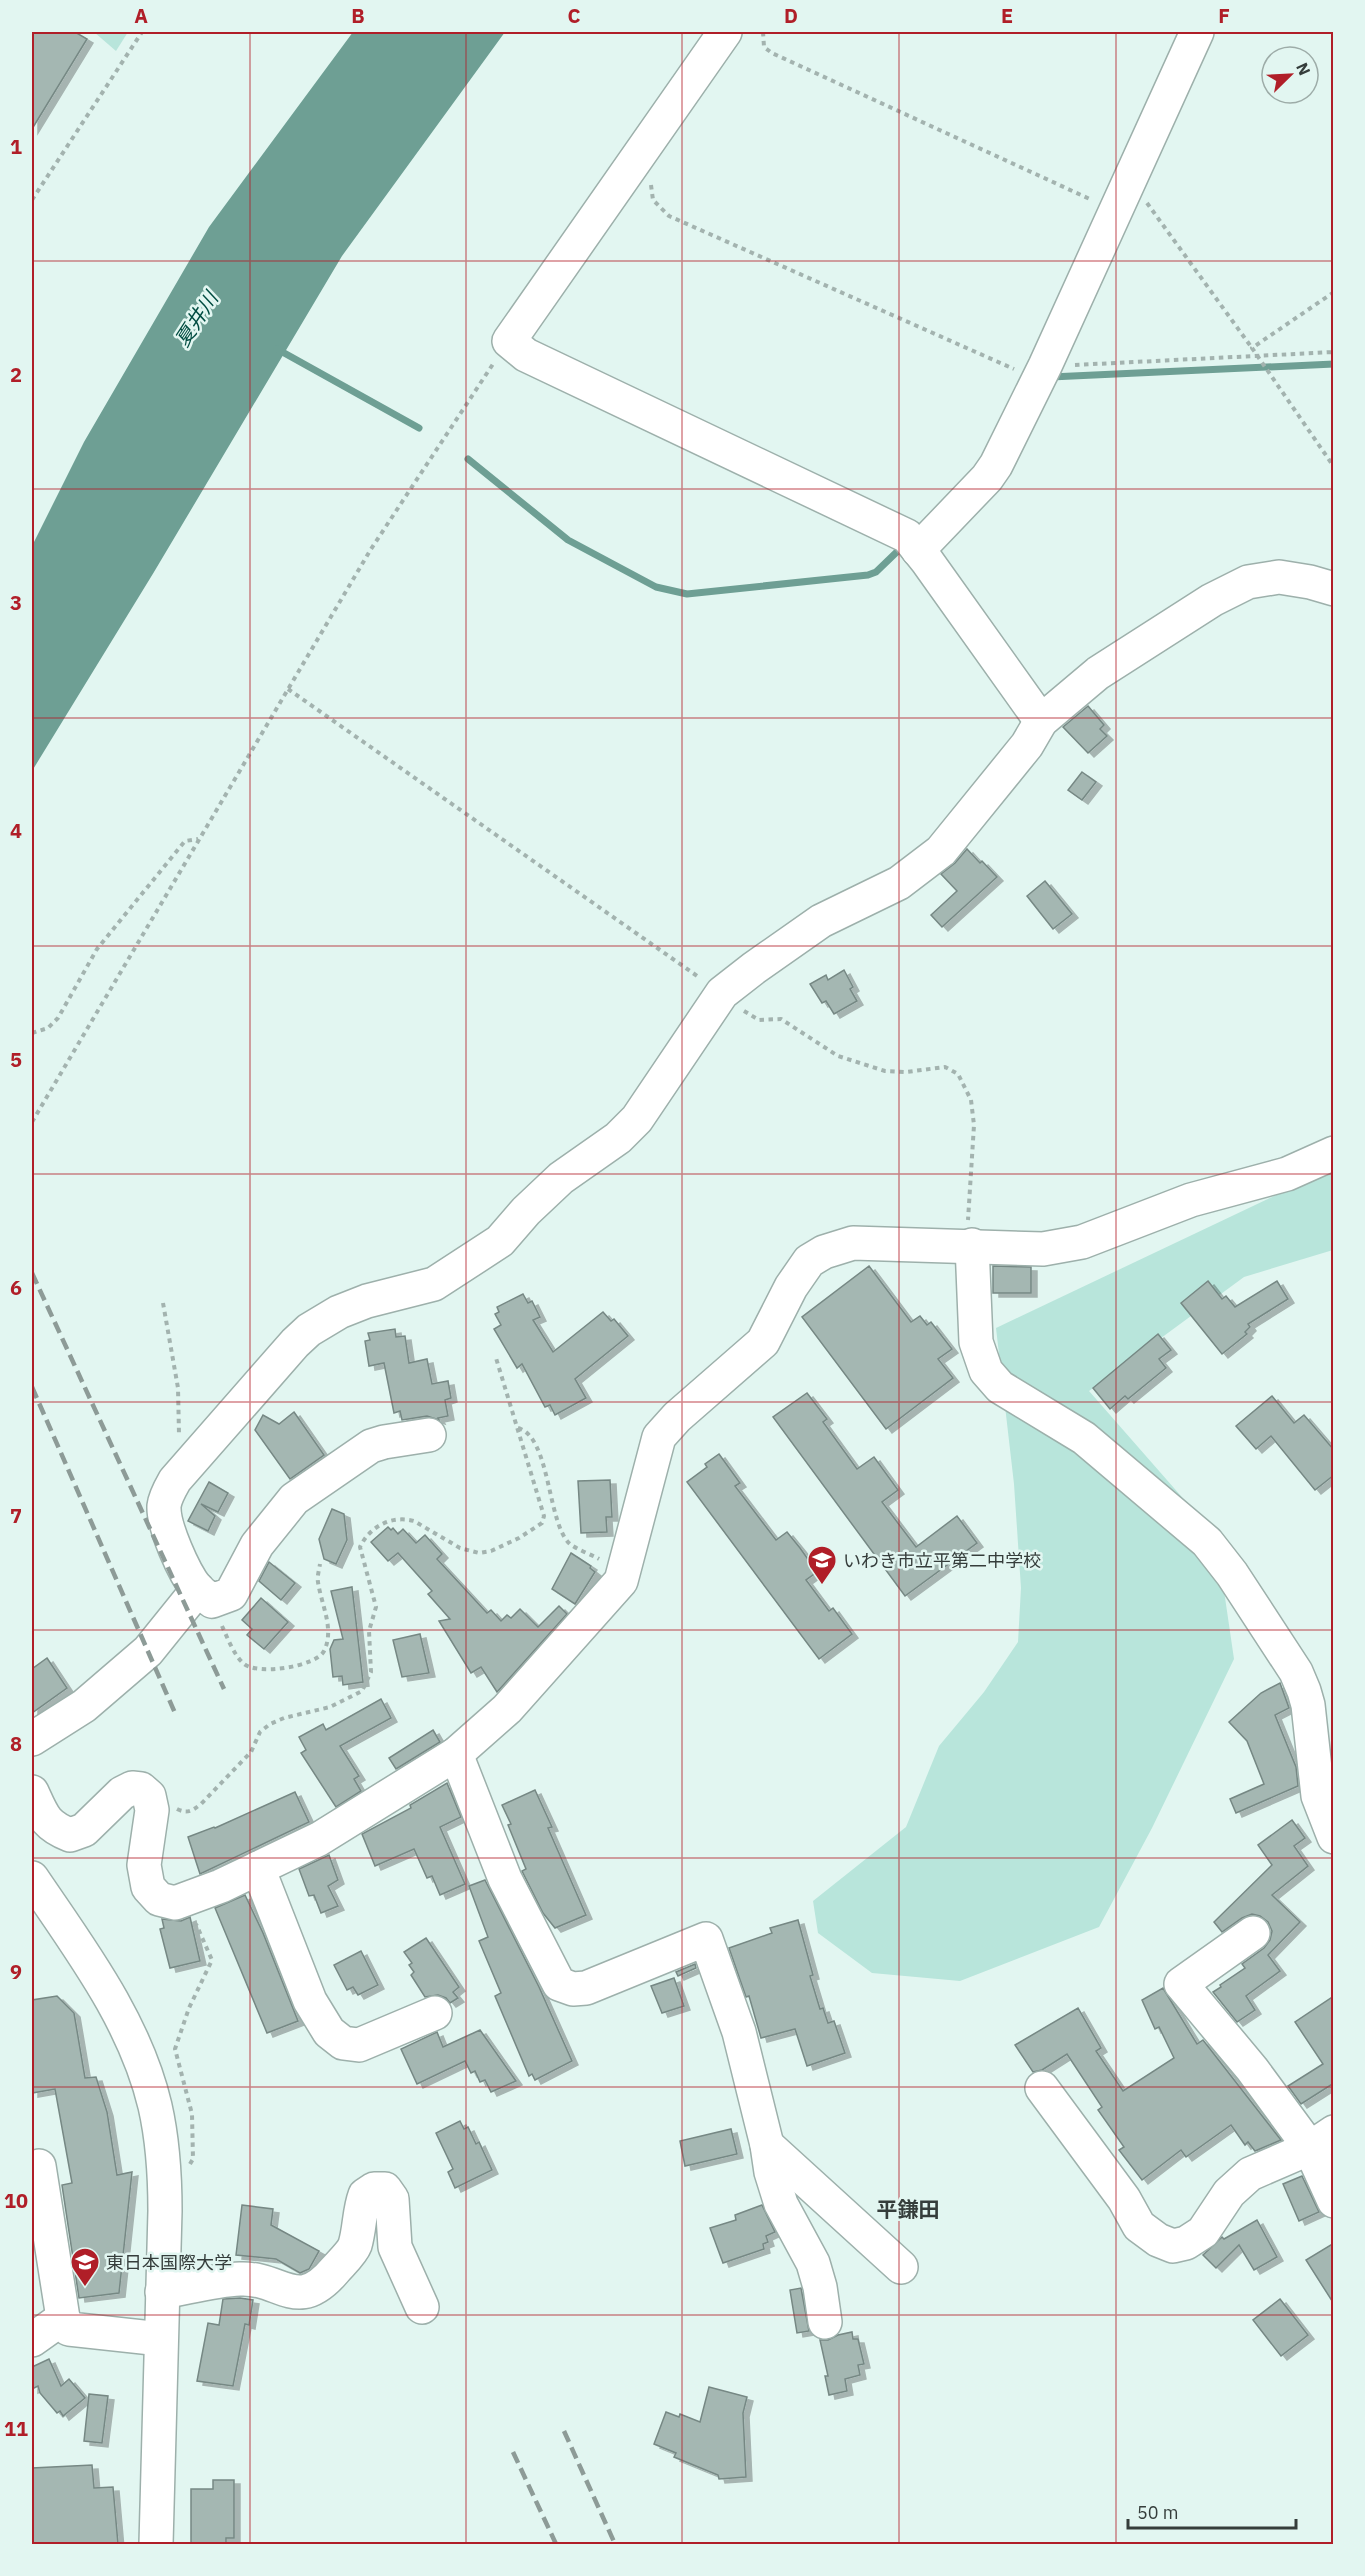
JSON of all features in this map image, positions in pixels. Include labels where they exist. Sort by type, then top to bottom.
[{"type":"street","points":[[725,32],[509,340],[526,355],[913,543],[1041,721]]},
{"type":"street","points":[[913,543],[987,478],[1031,369],[1130,179],[1197,32]]},
{"type":"street","points":[[205,1595],[187,1572],[171,1537],[164,1505],[166,1499],[175,1480],[309,1330],[339,1312],[367,1301],[434,1284],[500,1241],[526,1211],[561,1178],[618,1138],[637,1119],[725,991],[821,921],[899,883],[933,858],[1027,746],[1041,721],[1098,673],[1212,600],[1248,582],[1279,577],[1334,589]]},
{"type":"street","points":[[32,1792],[45,1818],[53,1828],[70,1835],[84,1830],[122,1792],[132,1788],[141,1789],[149,1797],[153,1810],[144,1865],[148,1887],[159,1899],[175,1903],[319,1839],[456,1755],[507,1709],[621,1581],[659,1437],[677,1417],[763,1342],[791,1287],[809,1261],[824,1252],[853,1243],[1043,1249],[1082,1242],[1191,1200],[1287,1174],[1334,1153]]},
{"type":"street","points":[[969,1245],[976,1342],[986,1371],[1000,1386],[1084,1438],[1207,1542],[1232,1574],[1296,1672],[1305,1691],[1321,1707],[1318,1796],[1334,1837]]},
{"type":"street","points":[[32,1739],[84,1706],[148,1651],[205,1595],[231,1594],[257,1545],[294,1499],[371,1446],[429,1435]]},
{"type":"street","points":[[456,1755],[505,1879],[559,1984],[573,1989],[586,1988],[706,1939],[739,2032],[771,2172],[781,2204],[813,2263],[820,2287],[825,2322]]},
{"type":"street","points":[[258,1868],[310,2001],[329,2032],[343,2043],[359,2045],[435,2013]]},
{"type":"street","points":[[32,1878],[115,2004],[140,2056],[155,2106],[164,2160],[165,2211],[156,2544]]},
{"type":"street","points":[[1253,1933],[1181,1984],[1252,2069],[1322,2140],[1334,2201]]},
{"type":"street","points":[[1042,2088],[1124,2199],[1139,2226],[1158,2240],[1173,2246],[1186,2243],[1203,2232],[1229,2193],[1250,2175],[1322,2140]]},
{"type":"street","points":[[766,2145],[901,2267]]},
{"type":"street","points":[[39,2166],[63,2318],[69,2329],[161,2339]]},
{"type":"street","points":[[162,2292],[240,2279],[264,2281],[289,2292],[308,2292],[329,2277],[355,2246],[360,2207],[365,2195],[380,2188],[385,2189],[392,2199],[395,2247],[422,2307]]},
{"type":"street","points":[[32,2340],[63,2318]]},
{"type":"path","points":[[32,200],[142,32]]},
{"type":"path","points":[[763,32],[764,47],[772,53],[1095,202]]},
{"type":"path","points":[[651,179],[650,188],[653,200],[669,216],[1031,369],[1334,352]]},
{"type":"path","points":[[1130,179],[1262,362],[1334,467]]},
{"type":"path","points":[[1252,348],[1334,292]]},
{"type":"path","points":[[32,1122],[371,549],[509,340]]},
{"type":"path","points":[[288,689],[725,991],[751,1016],[764,1021],[781,1019],[838,1056],[885,1071],[906,1072],[945,1067],[958,1074],[971,1100],[974,1125],[969,1245]]},
{"type":"path","points":[[32,1033],[48,1028],[58,1018],[97,949],[185,841],[198,839]]},
{"type":"path","points":[[163,1303],[178,1388],[179,1435]]},
{"type":"path","points":[[149,1797],[184,1812],[192,1811],[251,1752],[260,1732],[270,1724],[284,1718],[330,1707],[362,1691],[371,1672],[369,1631],[376,1607],[360,1547],[373,1528],[401,1518],[407,1519],[460,1548],[479,1553],[491,1551],[538,1528],[544,1516],[496,1358]]},
{"type":"path","points":[[517,1428],[524,1430],[531,1438],[550,1486],[557,1520],[570,1544],[623,1571]]},
{"type":"path","points":[[205,1595],[243,1664],[256,1669],[311,1663],[324,1652],[329,1635],[318,1582],[320,1564]]},
{"type":"path","points":[[184,1900],[212,1960],[189,2008],[175,2049],[192,2114],[193,2159],[189,2166]]},
{"type":"shaded area","points":[[94,32],[128,32],[116,51]]},
{"type":"shaded area","points":[[1333,1171],[1333,1250],[1244,1277],[1089,1391],[1216,1536],[1234,1659],[1152,1828],[1099,1927],[960,1981],[872,1973],[818,1933],[813,1901],[906,1827],[939,1746],[984,1692],[1018,1642],[1021,1588],[1014,1484],[996,1328],[1312,1178]]},
{"type":"water","name":"夏井川","points":[[353,32],[505,32],[342,256],[154,572],[32,771],[32,546],[84,442],[209,227]]},
{"type":"building","points":[[32,32],[75,32],[87,39],[32,129]]},
{"type":"building","points":[[1088,706],[1104,725],[1100,729],[1107,736],[1088,753],[1063,727]]},
{"type":"building","points":[[1082,772],[1096,782],[1082,800],[1068,790]]},
{"type":"building","points":[[967,849],[997,877],[942,927],[931,915],[957,891],[941,874]]},
{"type":"building","points":[[1045,881],[1072,914],[1053,929],[1027,896]]},
{"type":"building","points":[[844,970],[853,987],[850,989],[857,1001],[834,1014],[826,1001],[822,1003],[810,984],[826,975],[828,980]]},
{"type":"building","points":[[869,1266],[911,1322],[920,1316],[927,1325],[931,1322],[952,1349],[938,1359],[953,1378],[886,1429],[802,1317]]},
{"type":"building","points":[[993,1266],[1031,1267],[1031,1293],[993,1293]]},
{"type":"building","points":[[1208,1281],[1222,1299],[1226,1296],[1235,1307],[1277,1281],[1288,1299],[1248,1324],[1250,1327],[1245,1332],[1247,1334],[1222,1354],[1181,1303]]},
{"type":"building","points":[[523,1294],[528,1303],[532,1301],[540,1317],[533,1320],[553,1352],[603,1312],[611,1321],[614,1319],[628,1336],[575,1379],[586,1398],[555,1415],[550,1405],[545,1407],[522,1364],[517,1368],[494,1329],[501,1325],[495,1314],[499,1312],[497,1307]]},
{"type":"building","points":[[395,1329],[396,1337],[405,1336],[409,1363],[427,1359],[432,1384],[448,1381],[451,1398],[445,1400],[448,1416],[438,1418],[439,1420],[427,1416],[402,1420],[400,1411],[394,1413],[384,1363],[369,1366],[365,1341],[370,1340],[368,1333]]},
{"type":"building","points":[[1158,1334],[1171,1350],[1159,1359],[1166,1368],[1128,1399],[1125,1396],[1110,1409],[1093,1388]]},
{"type":"building","points":[[807,1393],[827,1419],[823,1422],[857,1469],[874,1457],[898,1490],[882,1502],[916,1547],[957,1516],[977,1543],[905,1596],[773,1417]]},
{"type":"building","points":[[1272,1396],[1294,1423],[1304,1415],[1334,1450],[1334,1475],[1315,1490],[1271,1436],[1256,1449],[1236,1426]]},
{"type":"building","points":[[294,1412],[324,1455],[290,1479],[255,1430],[263,1415],[279,1424]]},
{"type":"building","points":[[719,1454],[740,1483],[735,1486],[776,1540],[787,1532],[800,1548],[817,1572],[806,1580],[829,1611],[833,1608],[852,1634],[819,1659],[687,1482],[707,1467],[705,1464]]},
{"type":"building","points":[[610,1480],[612,1517],[606,1517],[607,1532],[581,1533],[578,1481]]},
{"type":"building","points":[[209,1482],[228,1493],[218,1512],[201,1504],[215,1516],[208,1531],[188,1521]]},
{"type":"building","points":[[332,1509],[344,1514],[347,1540],[336,1564],[324,1559],[319,1539]]},
{"type":"building","points":[[388,1527],[391,1530],[393,1528],[398,1534],[403,1529],[416,1543],[425,1535],[442,1554],[437,1559],[487,1613],[491,1610],[501,1621],[507,1615],[511,1618],[520,1609],[538,1627],[559,1606],[567,1614],[497,1692],[481,1667],[471,1673],[439,1621],[450,1619],[428,1594],[432,1591],[398,1553],[388,1561],[371,1542]]},
{"type":"building","points":[[571,1553],[591,1566],[590,1568],[595,1572],[575,1604],[552,1589]]},
{"type":"building","points":[[269,1562],[295,1583],[281,1600],[259,1581]]},
{"type":"building","points":[[352,1587],[363,1682],[343,1685],[342,1676],[333,1677],[330,1649],[334,1640],[343,1639],[331,1591]]},
{"type":"building","points":[[261,1598],[288,1622],[264,1649],[247,1635],[252,1629],[242,1620]]},
{"type":"building","points":[[420,1634],[429,1673],[402,1677],[393,1640]]},
{"type":"building","points":[[47,1658],[67,1688],[32,1713],[32,1669]]},
{"type":"building","points":[[1280,1683],[1289,1708],[1275,1715],[1296,1767],[1298,1786],[1236,1813],[1230,1799],[1264,1784],[1247,1741],[1229,1722],[1261,1693]]},
{"type":"building","points":[[381,1699],[391,1718],[340,1746],[359,1776],[354,1779],[361,1791],[336,1807],[301,1753],[306,1750],[299,1737],[323,1724],[326,1730]]},
{"type":"building","points":[[433,1730],[440,1742],[396,1769],[389,1758]]},
{"type":"building","points":[[447,1783],[461,1817],[440,1827],[465,1884],[440,1895],[432,1876],[427,1878],[414,1849],[375,1866],[362,1834],[411,1808],[410,1805]]},
{"type":"building","points":[[535,1790],[552,1827],[548,1828],[586,1915],[555,1928],[543,1913],[522,1871],[526,1869],[502,1805]]},
{"type":"building","points":[[295,1792],[309,1822],[200,1874],[188,1837],[215,1828]]},
{"type":"building","points":[[1292,1820],[1305,1838],[1294,1846],[1308,1866],[1272,1895],[1300,1922],[1268,1955],[1280,1971],[1246,1996],[1255,2010],[1237,2022],[1213,1992],[1245,1968],[1242,1964],[1264,1948],[1270,1940],[1272,1931],[1268,1922],[1252,1914],[1222,1932],[1214,1922],[1272,1865],[1258,1845]]},
{"type":"building","points":[[329,1855],[338,1880],[328,1886],[338,1906],[321,1913],[314,1895],[309,1896],[299,1869]]},
{"type":"building","points":[[485,1880],[539,1987],[572,2061],[535,2080],[532,2074],[529,2076],[495,1996],[501,1993],[479,1941],[488,1937],[469,1886]]},
{"type":"building","points":[[245,1895],[263,1933],[298,2021],[267,2033],[215,1908]]},
{"type":"building","points":[[190,1917],[200,1961],[170,1968],[160,1929],[164,1928],[162,1919],[181,1921]]},
{"type":"building","points":[[798,1920],[820,2009],[823,2008],[828,2023],[834,2021],[845,2053],[807,2066],[795,2029],[761,2038],[749,1996],[746,1997],[729,1948],[772,1933],[770,1928]]},
{"type":"building","points":[[426,1938],[459,1987],[453,1992],[458,1998],[450,2003],[446,1998],[438,1995],[425,1997],[411,1975],[414,1972],[409,1965],[412,1963],[404,1952]]},
{"type":"building","points":[[361,1951],[378,1985],[358,1995],[353,1987],[347,1990],[334,1965]]},
{"type":"building","points":[[695,1964],[696,1968],[678,1976],[676,1972]]},
{"type":"building","points":[[674,1978],[684,2006],[662,2013],[651,1986]]},
{"type":"building","points":[[1163,1988],[1197,2044],[1203,2040],[1281,2140],[1255,2151],[1248,2142],[1245,2145],[1231,2125],[1186,2157],[1181,2150],[1142,2180],[1119,2150],[1124,2147],[1098,2110],[1102,2107],[1067,2054],[1042,2070],[1033,2072],[1015,2045],[1078,2008],[1101,2048],[1096,2051],[1123,2091],[1174,2058],[1159,2027],[1155,2029],[1142,2000]]},
{"type":"building","points":[[57,1996],[74,2013],[85,2078],[96,2077],[107,2112],[117,2175],[132,2172],[119,2293],[79,2298],[62,2185],[72,2183],[55,2089],[32,2093],[32,2000]]},
{"type":"building","points":[[1334,1996],[1334,2083],[1301,2104],[1288,2086],[1323,2064],[1295,2022]]},
{"type":"building","points":[[480,2030],[516,2081],[491,2092],[485,2080],[480,2082],[475,2071],[471,2073],[465,2061],[417,2084],[401,2049],[437,2032],[443,2047]]},
{"type":"building","points":[[460,2121],[464,2129],[468,2127],[476,2144],[479,2142],[492,2170],[455,2188],[448,2172],[453,2169],[436,2133]]},
{"type":"building","points":[[731,2129],[737,2154],[685,2166],[680,2141]]},
{"type":"building","points":[[1302,2176],[1319,2212],[1299,2221],[1283,2184]]},
{"type":"building","points":[[242,2205],[273,2209],[271,2225],[319,2251],[309,2269],[300,2273],[276,2259],[236,2255]]},
{"type":"building","points":[[762,2205],[775,2232],[766,2236],[768,2242],[763,2244],[764,2249],[723,2263],[710,2228],[736,2220],[735,2215]]},
{"type":"building","points":[[1257,2220],[1277,2257],[1254,2270],[1239,2245],[1216,2268],[1203,2255],[1222,2237],[1224,2239]]},
{"type":"building","points":[[1334,2243],[1334,2304],[1306,2260]]},
{"type":"building","points":[[801,2288],[809,2331],[797,2333],[790,2290]]},
{"type":"building","points":[[223,2299],[253,2300],[249,2325],[245,2324],[233,2386],[197,2381],[208,2323],[219,2325]]},
{"type":"building","points":[[1280,2299],[1308,2335],[1281,2356],[1253,2320]]},
{"type":"building","points":[[852,2332],[853,2339],[858,2339],[864,2364],[858,2365],[860,2375],[845,2379],[847,2391],[829,2395],[825,2376],[828,2376],[820,2340],[828,2340]]},
{"type":"building","points":[[49,2359],[61,2386],[69,2379],[85,2398],[63,2416],[60,2411],[57,2413],[40,2393],[38,2386],[32,2389],[32,2367]]},
{"type":"building","points":[[709,2387],[747,2397],[743,2413],[746,2477],[719,2479],[718,2475],[674,2457],[676,2453],[654,2444],[666,2412],[679,2417],[680,2414],[700,2422]]},
{"type":"building","points":[[89,2394],[108,2396],[102,2443],[84,2441]]},
{"type":"building","points":[[92,2465],[94,2488],[113,2487],[118,2544],[32,2544],[32,2468]]},
{"type":"building","points":[[213,2480],[234,2480],[234,2538],[226,2538],[226,2544],[191,2544],[191,2489],[213,2489]]},
{"type":"waterway","points":[[277,349],[419,428]]},
{"type":"waterway","points":[[1051,377],[1334,364]]},
{"type":"waterway","points":[[468,459],[568,540],[656,587],[687,594],[868,575],[876,572],[904,545]]},
{"type":"railway","points":[[32,1273],[224,1689]]},
{"type":"railway","points":[[32,1387],[175,1713]]},
{"type":"railway","points":[[564,2431],[615,2544]]},
{"type":"railway","points":[[513,2452],[556,2544]]},
{"type":"place","name":"いわき市立平第二中学校","points":[[822,1586]]},
{"type":"place","name":"東日本国際大学","points":[[85,2288]]},
{"type":"district","name":"平鎌田","points":[[908,2209]]}]
